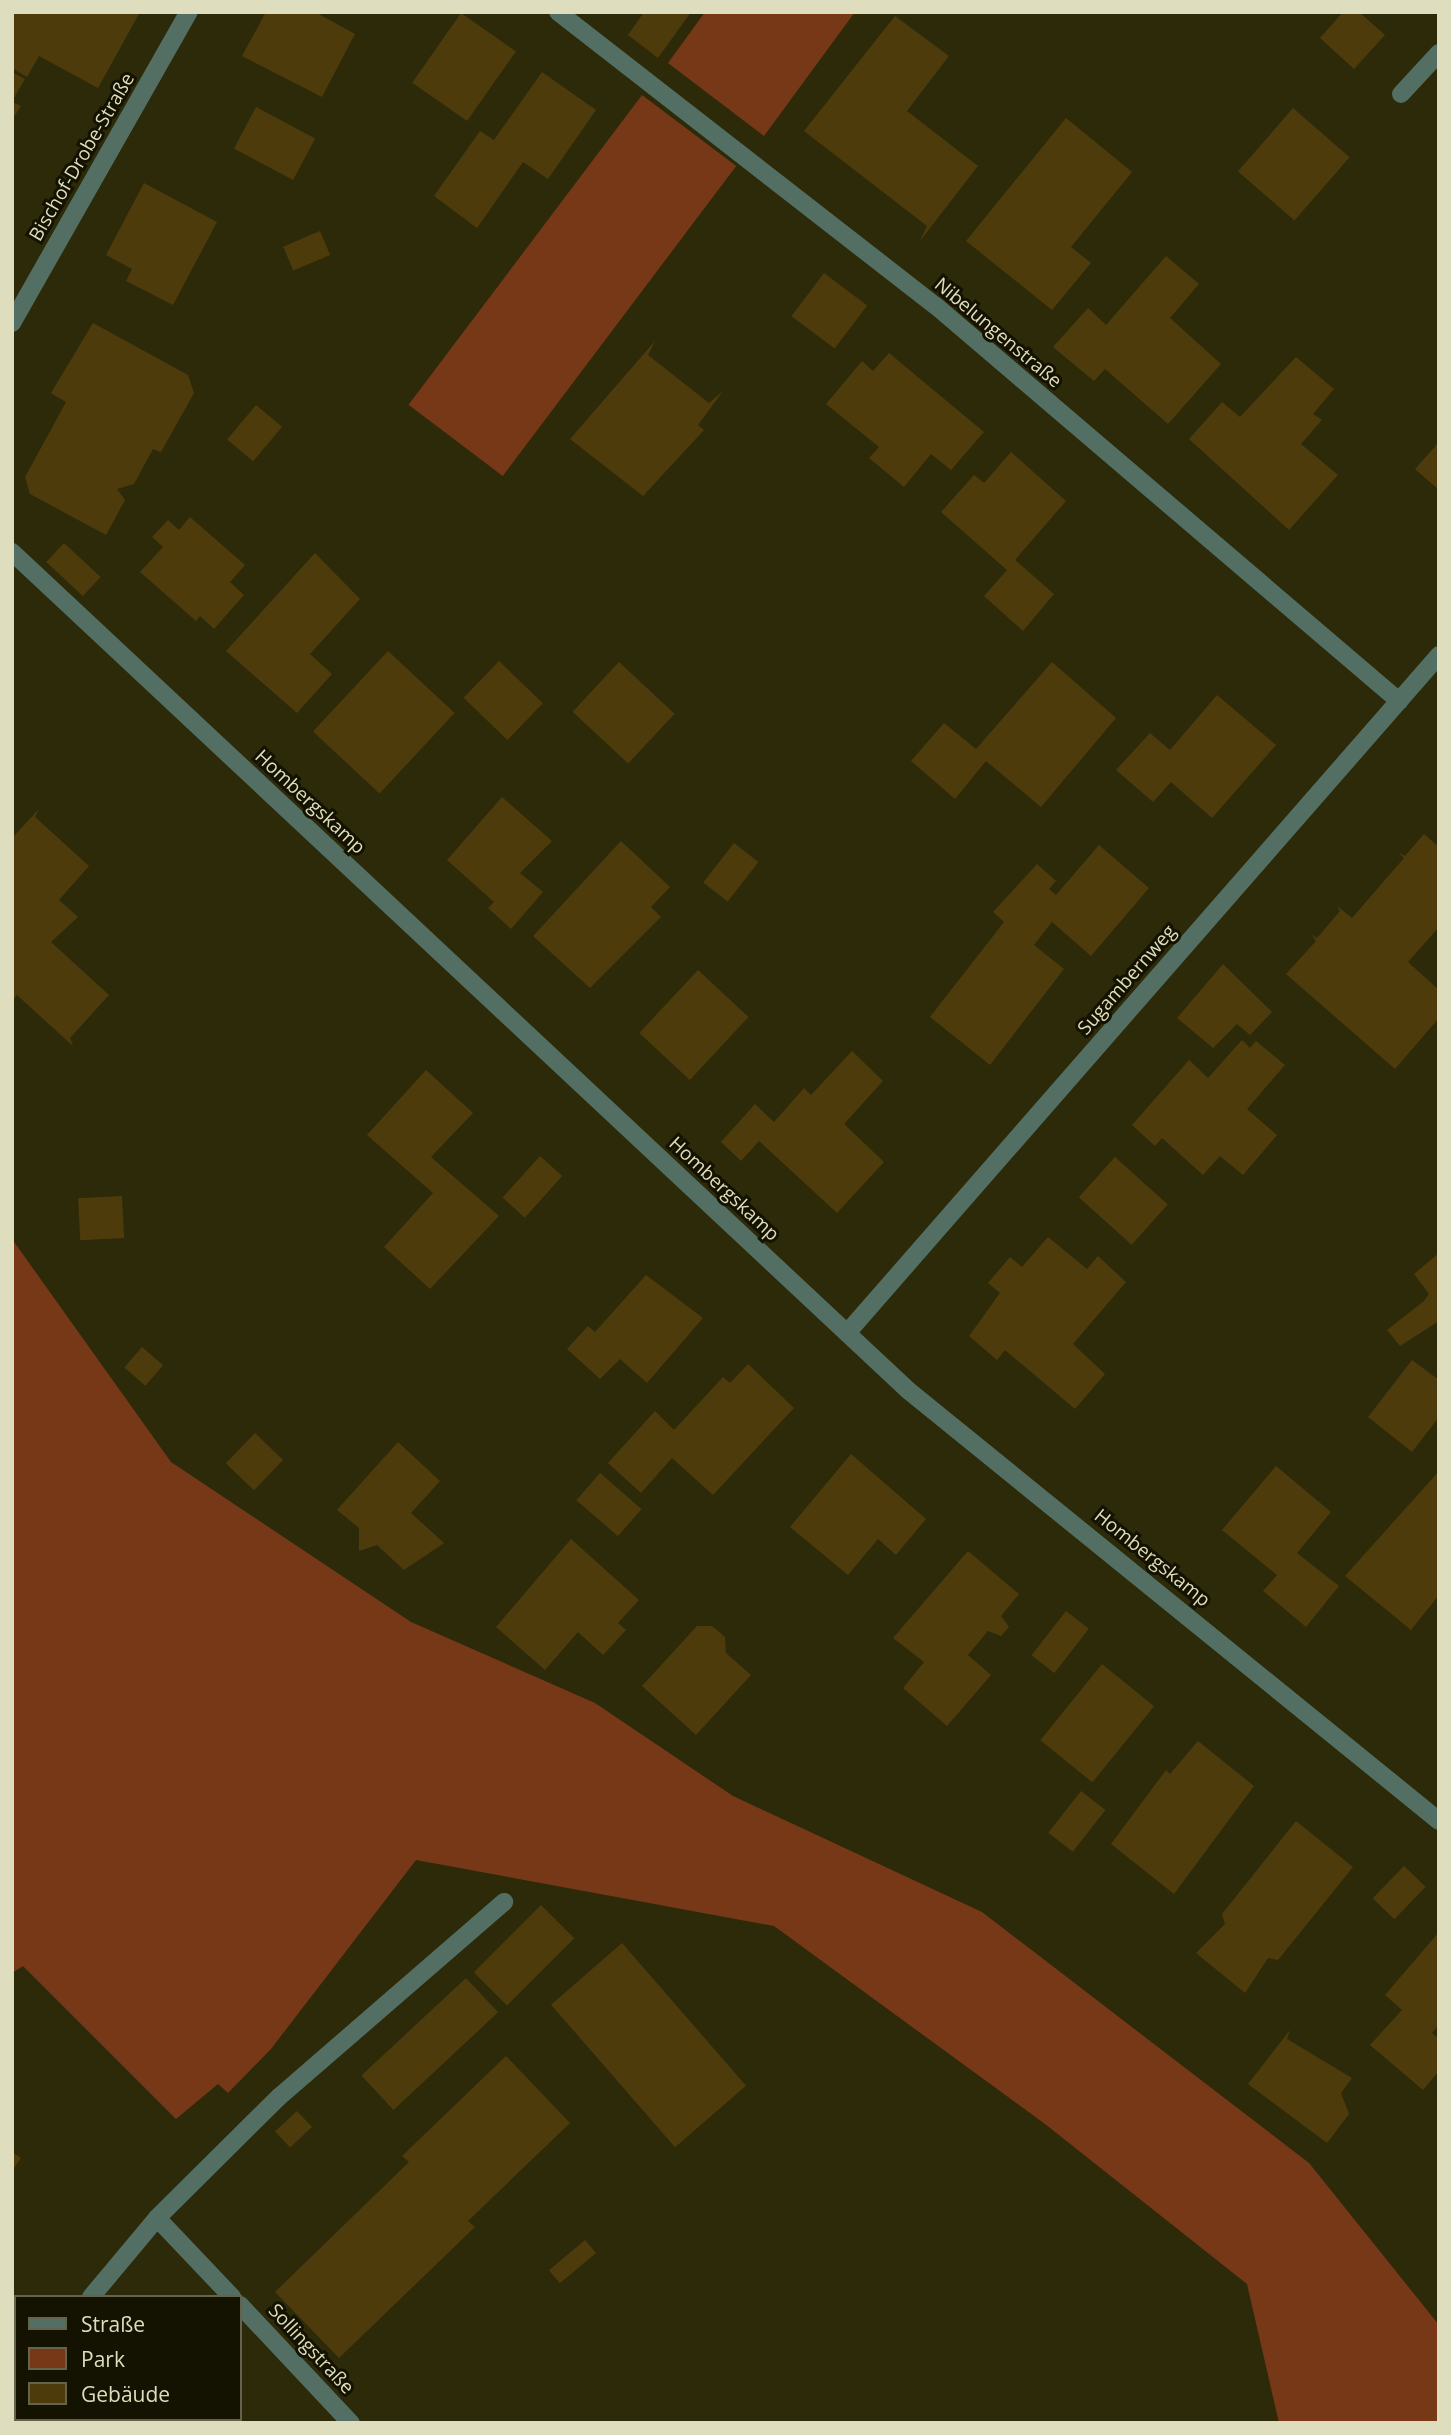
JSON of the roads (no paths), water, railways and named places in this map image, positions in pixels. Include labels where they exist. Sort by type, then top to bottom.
[{"type":"street","name":"Bischof-Drobe-Straße","points":[[12,323],[189,12]]},
{"type":"street","name":"Nibelungenstraße","points":[[558,12],[936,306],[1399,701]]},
{"type":"street","points":[[1401,94],[1439,53]]},
{"type":"street","name":"Hombergskamp","points":[[12,552],[909,1391],[1439,1821]]},
{"type":"street","name":"Sugambernweg","points":[[847,1333],[1439,655]]},
{"type":"street","points":[[93,2295],[157,2218],[279,2097],[504,1902]]},
{"type":"street","points":[[157,2218],[230,2295]]},
{"type":"street","name":"Sollingstraße","points":[[242,2307],[351,2423]]}]
